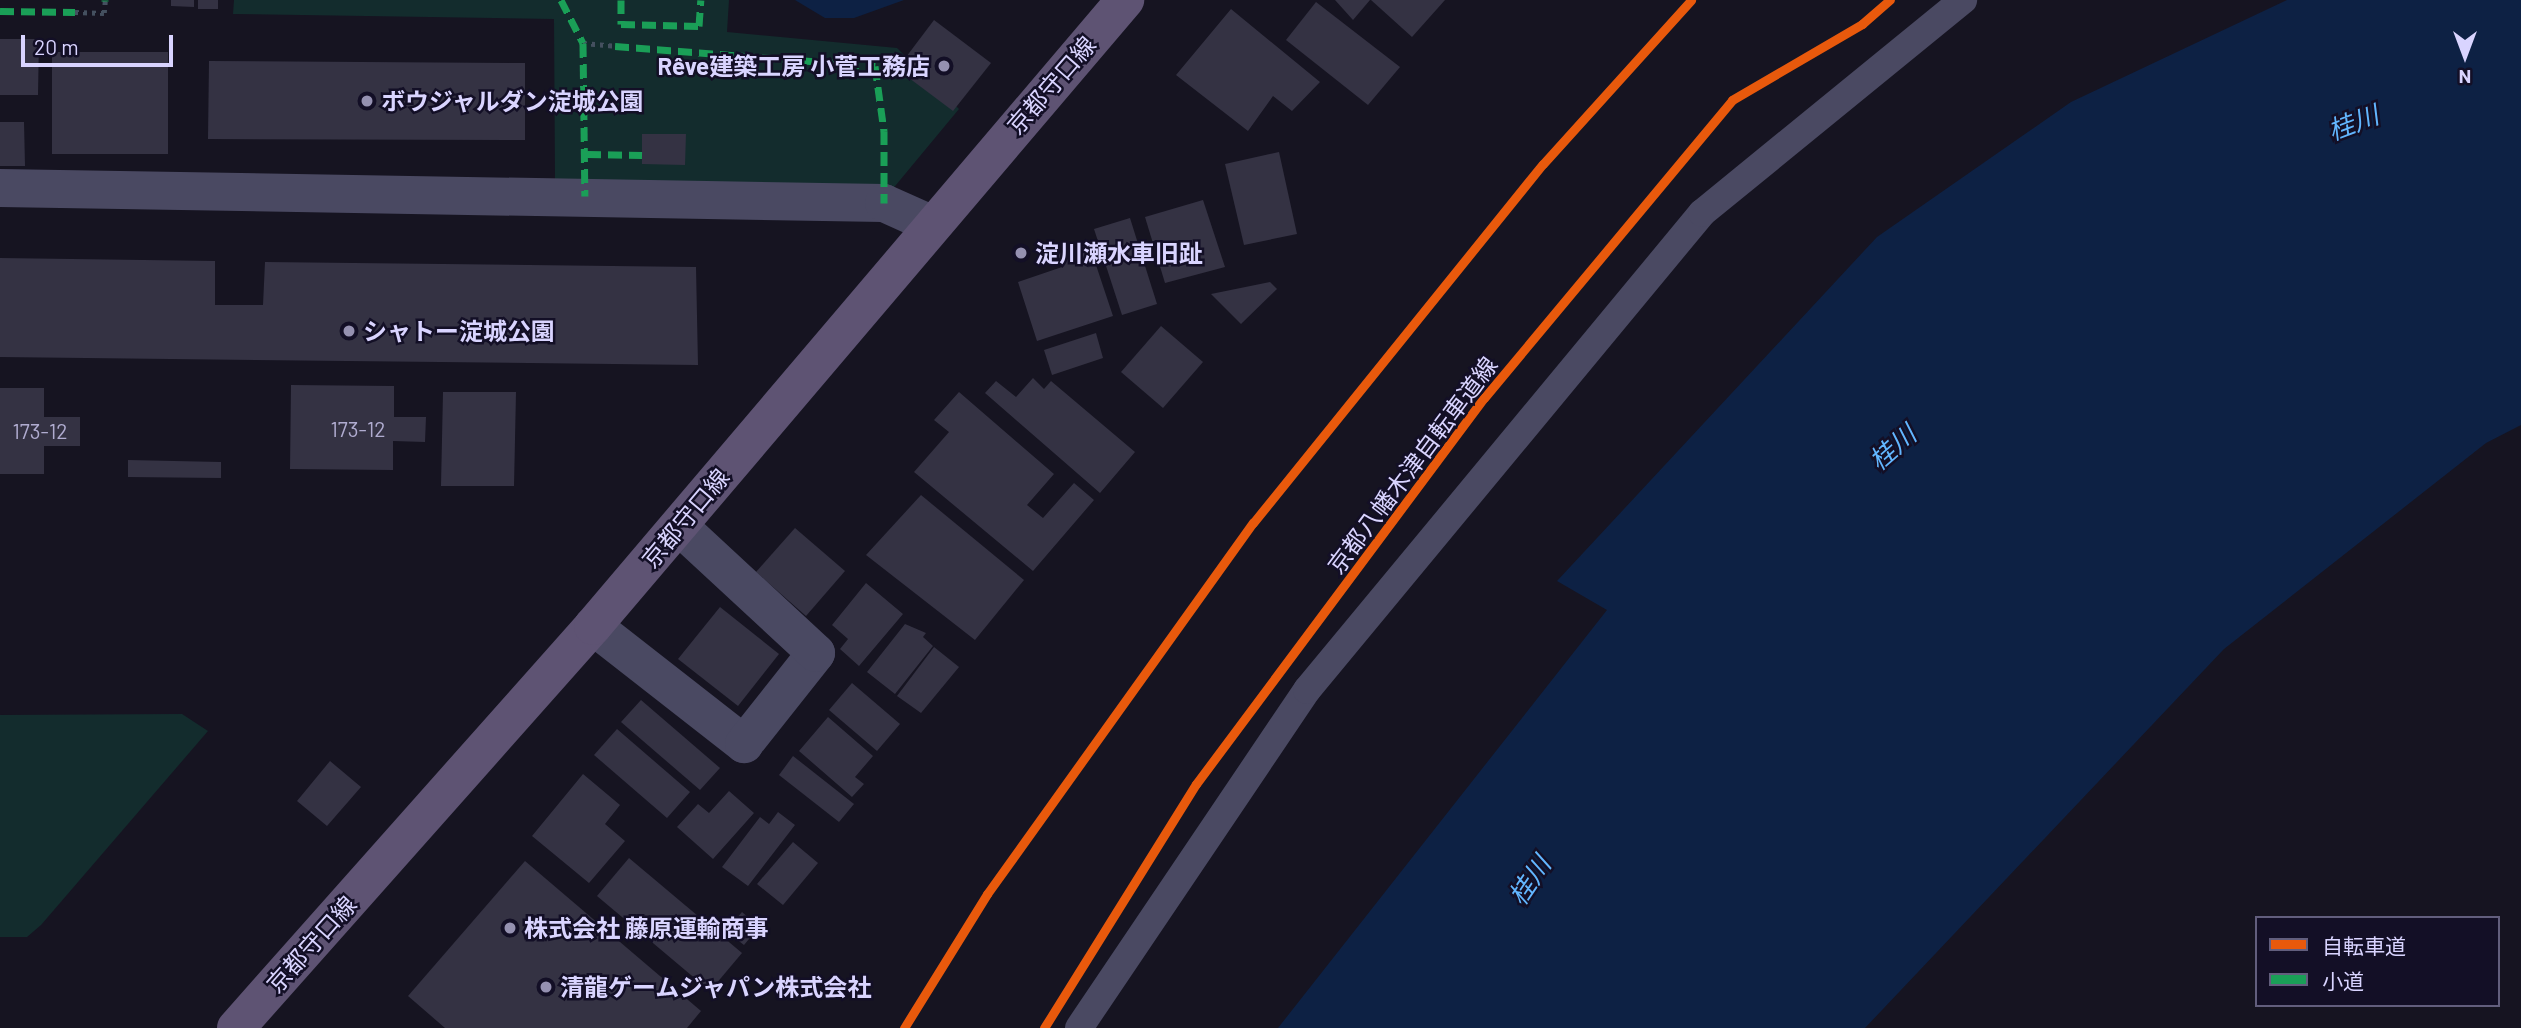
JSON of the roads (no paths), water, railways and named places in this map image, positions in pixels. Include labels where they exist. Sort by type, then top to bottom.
[{"type":"main road","name":"京都守口線","points":[[236,1028],[593,626],[931,224],[1125,0]]},
{"type":"street","points":[[0,188],[884,203],[931,224]]},
{"type":"street","points":[[593,626],[744,744],[816,653],[679,526]]},
{"type":"lane","points":[[1079,1028],[1307,690],[1702,212],[1963,0]]},
{"type":"water","points":[[795,0],[904,0],[854,18],[825,18]]},
{"type":"water","name":"桂川","points":[[2287,0],[2521,0],[2521,425],[2486,443],[2224,649],[1865,1028],[1278,1028],[1607,610],[1557,581],[1877,237],[2071,102]]},
{"type":"place","name":"Rêve建築工房 小菅工務店","points":[[944,66]]},
{"type":"place","name":"ボウジャルダン淀城公園","points":[[367,101]]},
{"type":"place","name":"淀川瀬水車旧趾","points":[[1021,253]]},
{"type":"place","name":"シャトー淀城公園","points":[[349,331]]},
{"type":"place","name":"株式会社 藤原運輸商事","points":[[510,928]]},
{"type":"place","name":"清龍ゲームジャパン株式会社","points":[[546,987]]}]
